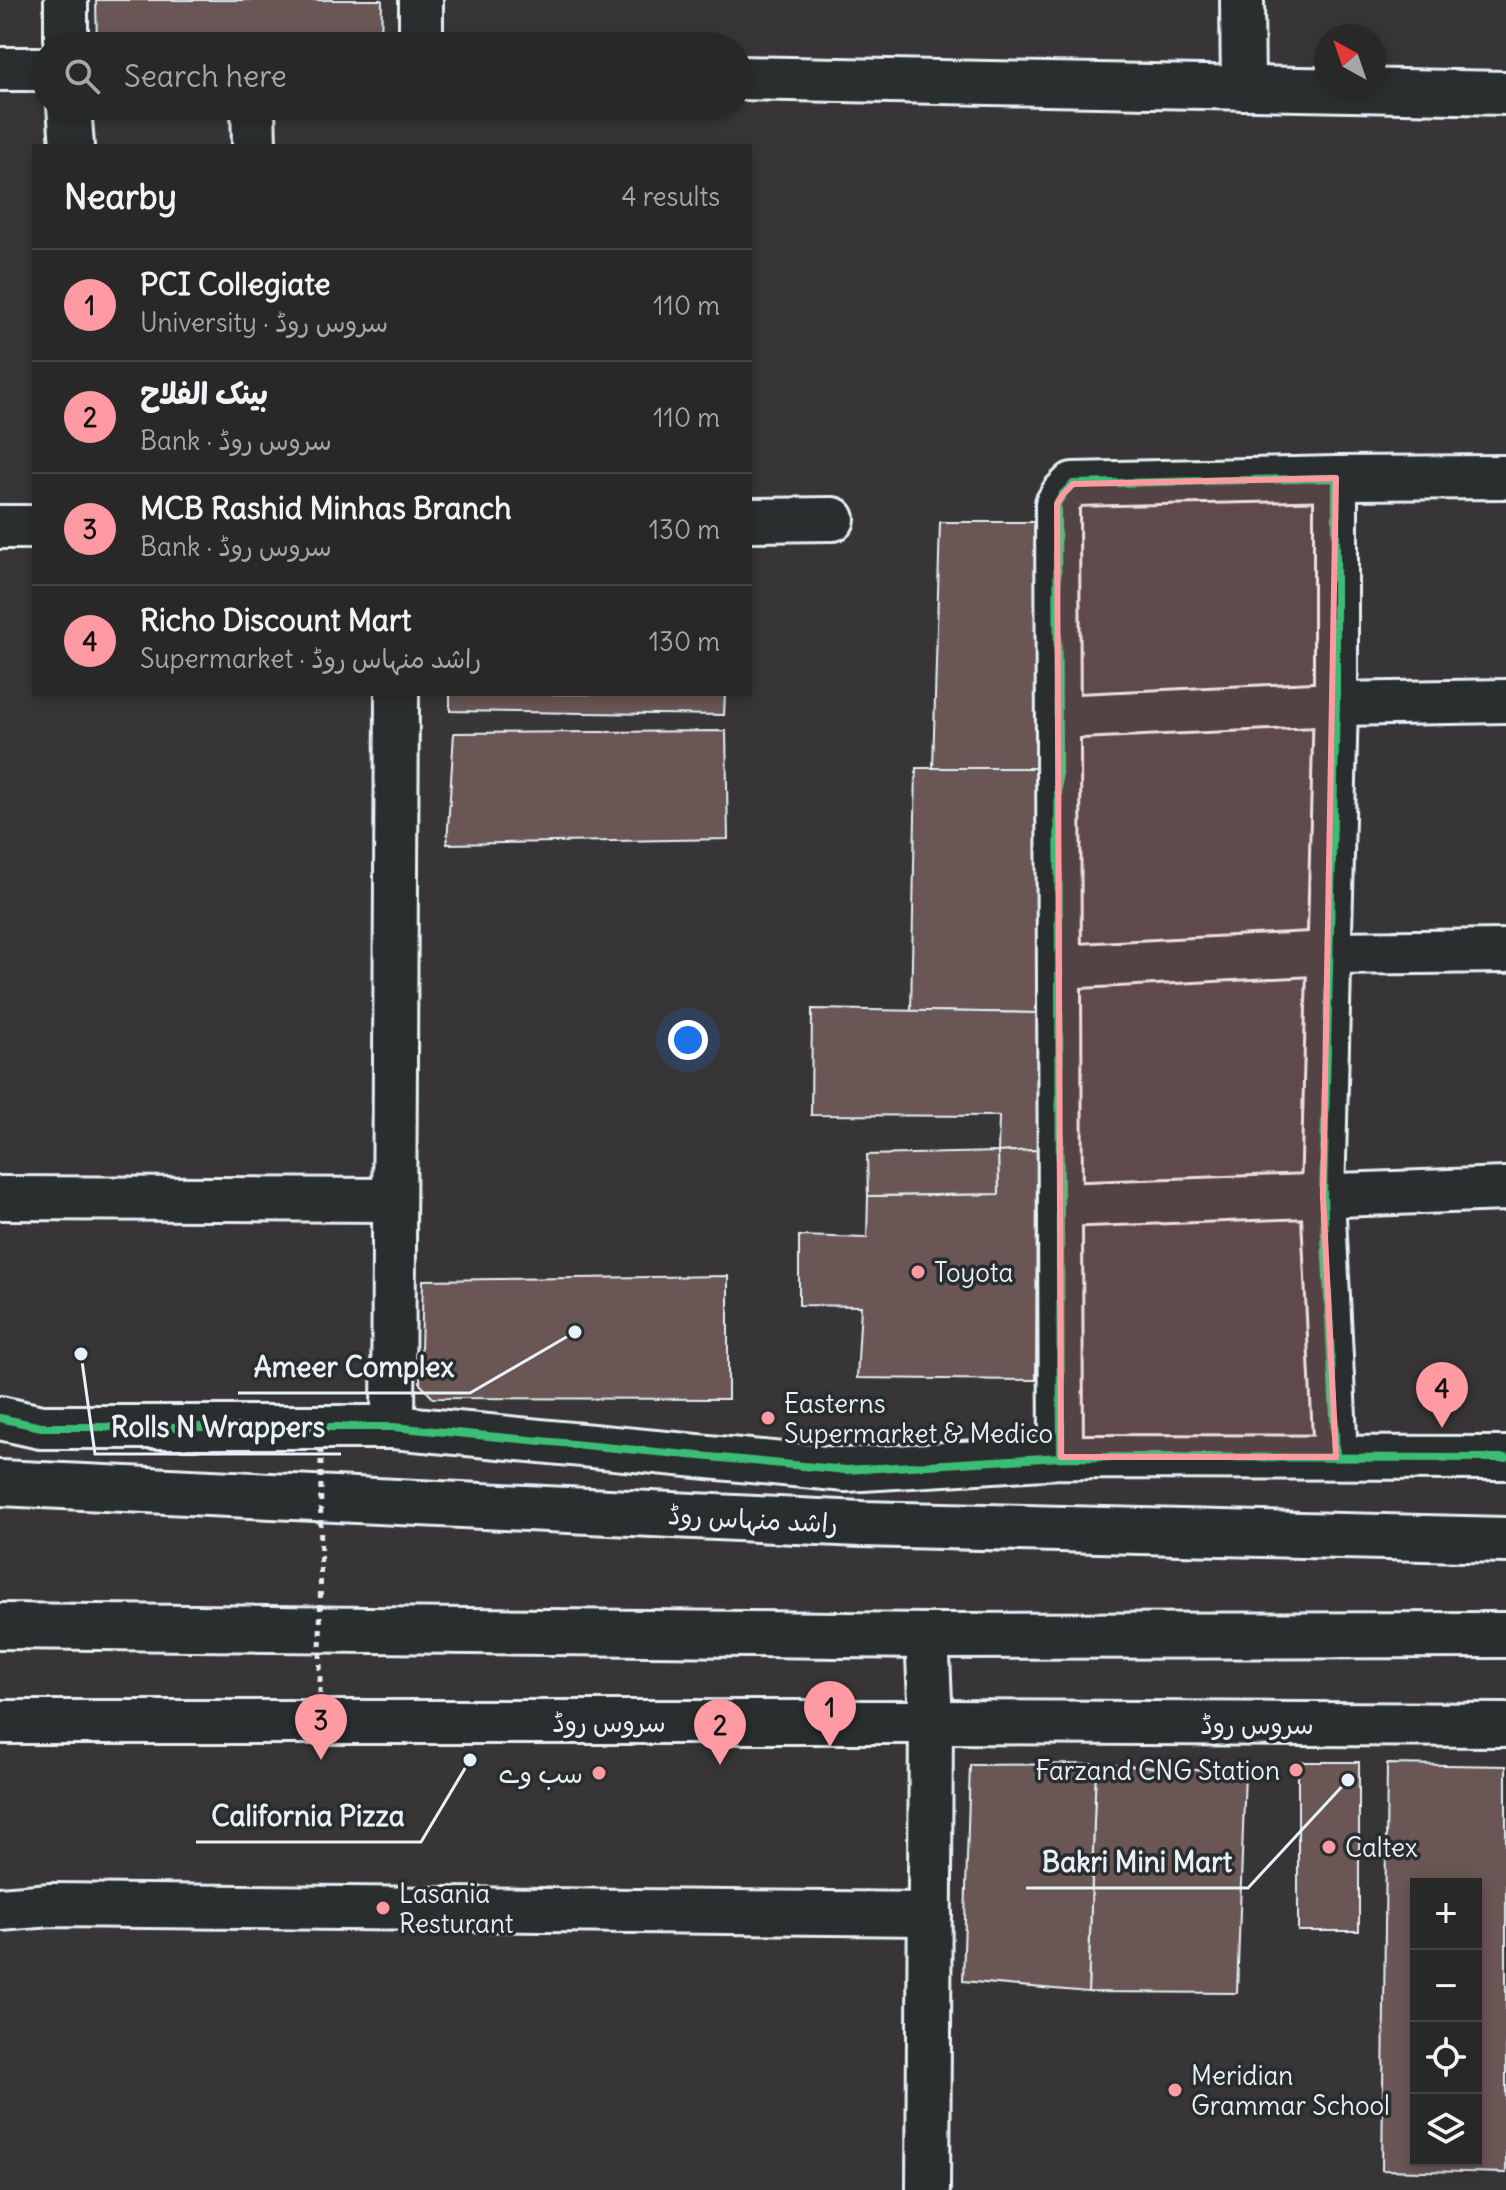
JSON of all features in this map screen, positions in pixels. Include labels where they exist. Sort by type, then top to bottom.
[{"type":"main road","name":"راشد منہاس روڈ","points":[[17,1484],[861,1524],[1506,1540]]},
{"type":"main road","points":[[0,1626],[927,1636],[1506,1635]]},
{"type":"street","points":[[66,0],[66,32]]},
{"type":"street","points":[[421,0],[421,32]]},
{"type":"street","points":[[1242,0],[1243,88]]},
{"type":"street","points":[[0,69],[32,69]]},
{"type":"street","points":[[752,78],[1506,93]]},
{"type":"street","points":[[70,120],[72,144]]},
{"type":"street","points":[[253,120],[254,144]]},
{"type":"street","points":[[1061,1457],[1057,504],[1073,484],[1506,477]]},
{"type":"street","points":[[1336,478],[1336,704],[1323,1197],[1336,1457]]},
{"type":"street","points":[[752,520],[833,519]]},
{"type":"street","points":[[0,527],[32,527]]},
{"type":"street","points":[[393,1427],[397,696]]},
{"type":"street","points":[[1058,717],[1336,704],[1506,701]]},
{"type":"street","points":[[1059,967],[1331,953],[1506,951]]},
{"type":"street","points":[[1060,1205],[1506,1189]]},
{"type":"street","points":[[0,1198],[394,1200]]},
{"type":"street","points":[[0,1418],[41,1427],[393,1427],[846,1470],[1061,1457],[1506,1458]]},
{"type":"street","points":[[17,1484],[41,1427]]},
{"type":"street","points":[[846,1470],[861,1524]]},
{"type":"street","points":[[927,1636],[931,1722],[928,2190]]},
{"type":"street","name":"سروس روڈ","points":[[0,1722],[1506,1725]]},
{"type":"street","points":[[0,1909],[51,1905],[930,1914]]},
{"type":"path","points":[[320,1694],[321,1448]]},
{"type":"highlighted area","points":[[1336,478],[1323,1197],[1336,1457],[1061,1457],[1057,504],[1073,484]]},
{"type":"building","points":[[96,0],[382,0],[381,32],[97,32]]},
{"type":"building","points":[[940,522],[1038,522],[1038,768],[933,768]]},
{"type":"building","points":[[450,696],[725,696],[724,715],[450,711]]},
{"type":"building","points":[[726,731],[728,839],[447,844],[454,733]]},
{"type":"building","points":[[916,768],[1038,768],[1036,1013],[911,1011]]},
{"type":"building","points":[[812,1009],[1037,1013],[1037,1150],[998,1152],[999,1116],[811,1115]]},
{"type":"building","name":"Toyota","points":[[1037,1150],[1036,1380],[857,1378],[861,1306],[799,1305],[799,1236],[867,1238],[868,1196],[999,1194],[998,1152]]},
{"type":"building","points":[[998,1152],[999,1194],[868,1196],[867,1155]]},
{"type":"building","points":[[728,1276],[728,1399],[433,1398],[420,1384],[423,1280]]},
{"type":"building","name":"Caltex","points":[[1298,1762],[1359,1762],[1359,1931],[1298,1931]]},
{"type":"building","points":[[1096,1764],[1245,1773],[1237,1993],[1088,1992]]},
{"type":"building","points":[[1096,1764],[1088,1992],[963,1981],[970,1765]]},
{"type":"building","points":[[1387,1764],[1506,1766],[1506,2173],[1382,2170]]},
{"type":"cycle path","points":[[1061,1457],[1057,504],[1073,484],[1336,478],[1336,704],[1323,1197],[1336,1457]]},
{"type":"cycle path","points":[[0,1418],[41,1427],[393,1427],[846,1470],[1061,1457],[1506,1458]]},
{"type":"place","name":"Toyota","points":[[918,1272]]},
{"type":"place","name":"Ameer Complex","points":[[575,1332]]},
{"type":"place","name":"Rolls N Wrappers","points":[[81,1354]]},
{"type":"place","name":"Easterns Supermarket & Medico","points":[[768,1418]]},
{"type":"place","name":"Richo Discount Mart","points":[[1442,1428]]},
{"type":"place","name":"PCI Collegiate","points":[[830,1747]]},
{"type":"place","name":"MCB Rashid Minhas Branch","points":[[321,1760]]},
{"type":"place","name":"California Pizza","points":[[470,1760]]},
{"type":"place","name":"بینک الفلاح","points":[[720,1765]]},
{"type":"place","name":"Farzand CNG Station","points":[[1296,1770]]},
{"type":"place","name":"سب وے","points":[[599,1773]]},
{"type":"place","name":"Bakri Mini Mart","points":[[1348,1780]]},
{"type":"place","name":"Caltex","points":[[1329,1847]]},
{"type":"place","name":"Lasania Resturant","points":[[383,1908]]},
{"type":"place","name":"Meridian Grammar School","points":[[1175,2090]]}]
